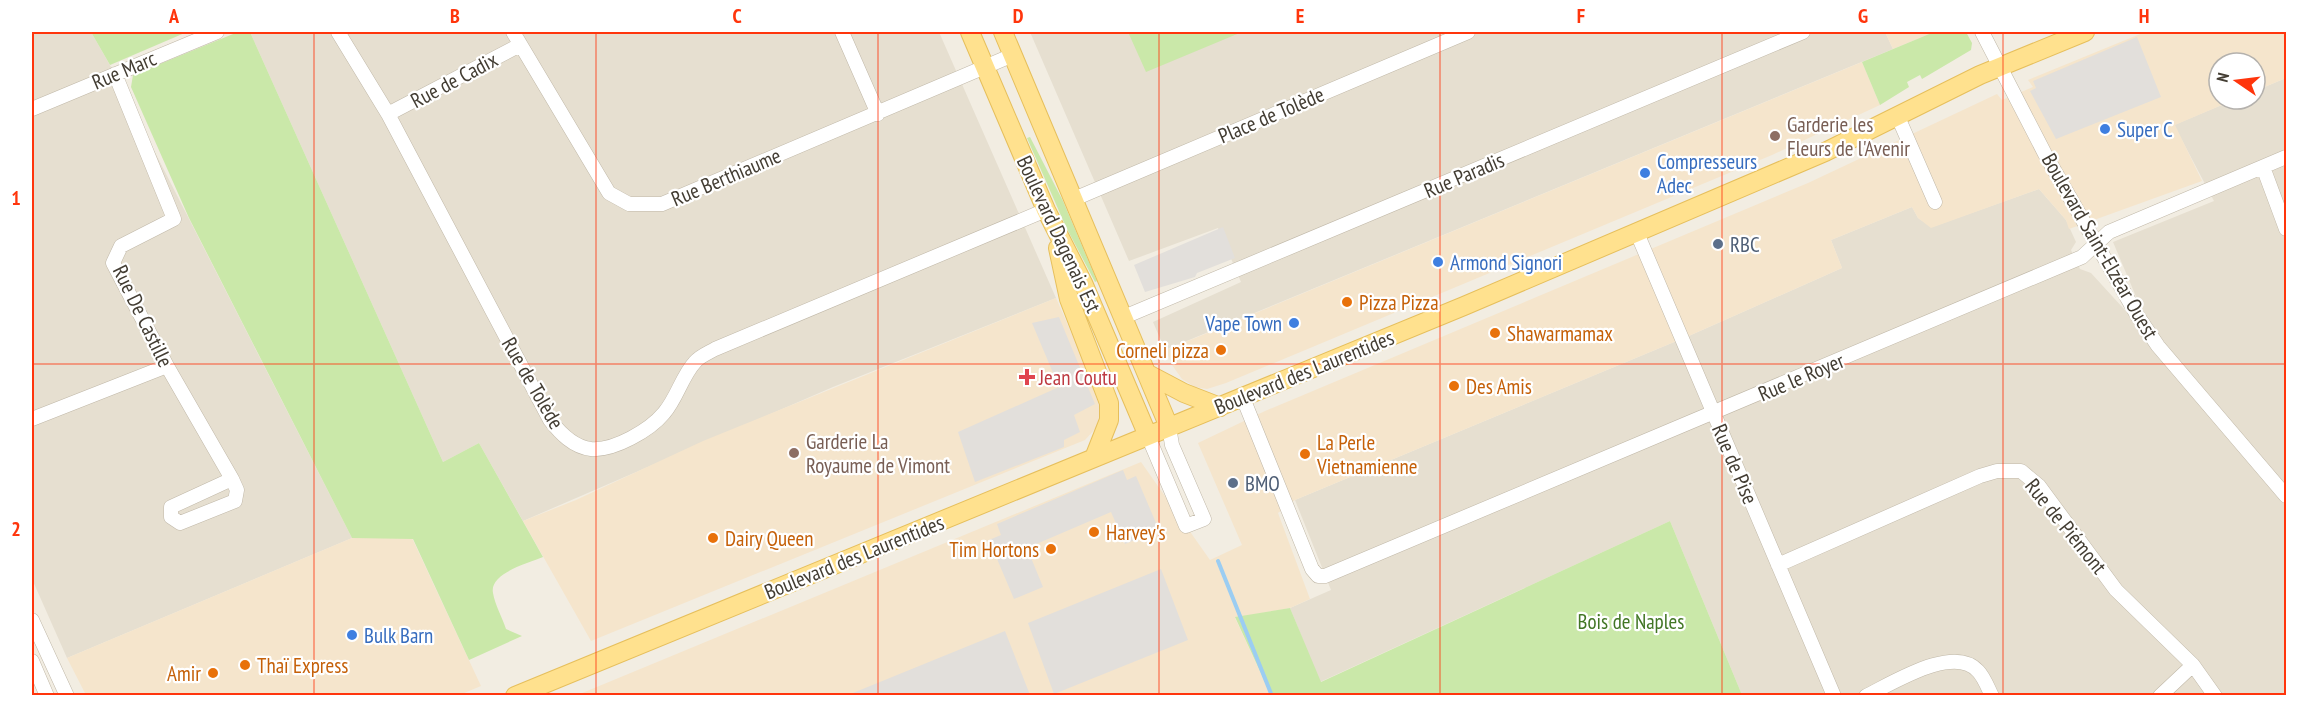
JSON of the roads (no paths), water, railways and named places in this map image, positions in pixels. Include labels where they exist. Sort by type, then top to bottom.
[{"type":"main road","name":"Boulevard Dagenais Est","points":[[970,32],[1050,218],[1083,283],[1148,436]]},
{"type":"main road","name":"Boulevard Dagenais Est","points":[[1003,32],[1170,427]]},
{"type":"main road","name":"Boulevard des Laurentides","points":[[515,696],[1242,398],[1637,233],[1784,170],[2000,67],[2085,32]]},
{"type":"main road","points":[[1050,218],[1069,299],[1109,404],[1109,420],[1094,458]]},
{"type":"main road","points":[[1148,374],[1184,393],[1220,407]]},
{"type":"street","name":"Rue Marc","points":[[32,109],[217,32]]},
{"type":"street","name":"Rue de Tolède","points":[[338,32],[388,114],[550,420],[570,441],[591,449],[606,447],[637,436],[655,423],[667,410],[691,367],[697,360],[715,349],[1050,218]]},
{"type":"street","name":"Rue Berthiaume","points":[[513,32],[609,193],[629,204],[662,204],[1013,55]]},
{"type":"street","points":[[842,32],[878,114]]},
{"type":"street","name":"Place de Tolède","points":[[1074,200],[1468,32]]},
{"type":"street","name":"Rue Paradis","points":[[1124,317],[1803,32]]},
{"type":"street","name":"Boulevard Saint-Elzéar Ouest","points":[[1982,32],[2045,154],[2137,315],[2158,346],[2286,496]]},
{"type":"street","name":"Rue de Cadix","points":[[388,114],[520,45]]},
{"type":"street","name":"Rue De Castille","points":[[115,74],[174,219],[121,246],[113,263],[167,366],[232,479]]},
{"type":"street","points":[[1898,117],[1935,202]]},
{"type":"street","name":"Rue le Royer","points":[[1242,398],[1310,566],[1318,576],[1337,572],[2082,257],[2109,232],[2286,157]]},
{"type":"street","points":[[2263,167],[2286,229]]},
{"type":"street","name":"Rue de Pise","points":[[1637,233],[1834,696]]},
{"type":"street","points":[[32,419],[167,366]]},
{"type":"street","points":[[1148,436],[1186,526],[1204,519],[1172,445],[1170,427]]},
{"type":"street","name":"Rue de Piémont","points":[[1778,565],[1980,476],[1997,471],[2021,471],[2039,486],[2116,590],[2193,666],[2215,696]]},
{"type":"street","points":[[232,479],[237,490],[235,501],[180,523],[171,517],[171,507],[232,479]]},
{"type":"street","points":[[32,620],[67,696]]},
{"type":"street","points":[[1866,696],[1940,662],[1957,660],[1978,670],[1992,696]]},
{"type":"street","points":[[32,661],[47,696]]},
{"type":"street","points":[[2160,696],[2193,666]]},
{"type":"waterway","points":[[1218,561],[1272,696]]},
{"type":"place","name":"Super C","points":[[2105,129]]},
{"type":"place","name":"Garderie les Fleurs de l'Avenir","points":[[1775,136]]},
{"type":"place","name":"Compresseurs Adec","points":[[1645,173]]},
{"type":"place","name":"RBC","points":[[1718,244]]},
{"type":"place","name":"Armond Signori","points":[[1438,262]]},
{"type":"place","name":"Pizza Pizza","points":[[1347,302]]},
{"type":"place","name":"Vape Town","points":[[1294,323]]},
{"type":"place","name":"Shawarmamax","points":[[1495,333]]},
{"type":"place","name":"Corneli pizza","points":[[1221,350]]},
{"type":"place","name":"Jean Coutu","points":[[1027,377]]},
{"type":"place","name":"Des Amis","points":[[1454,386]]},
{"type":"place","name":"Garderie La Royaume de Vimont","points":[[794,453]]},
{"type":"place","name":"La Perle Vietnamienne","points":[[1305,454]]},
{"type":"place","name":"BMO","points":[[1233,483]]},
{"type":"place","name":"Harvey's","points":[[1094,532]]},
{"type":"place","name":"Dairy Queen","points":[[713,538]]},
{"type":"place","name":"Tim Hortons","points":[[1051,549]]},
{"type":"place","name":"Bulk Barn","points":[[352,635]]},
{"type":"place","name":"Thaï Express","points":[[245,665]]},
{"type":"place","name":"Amir","points":[[213,673]]},
{"type":"park label","name":"Bois de Naples","points":[[1631,621]]}]
